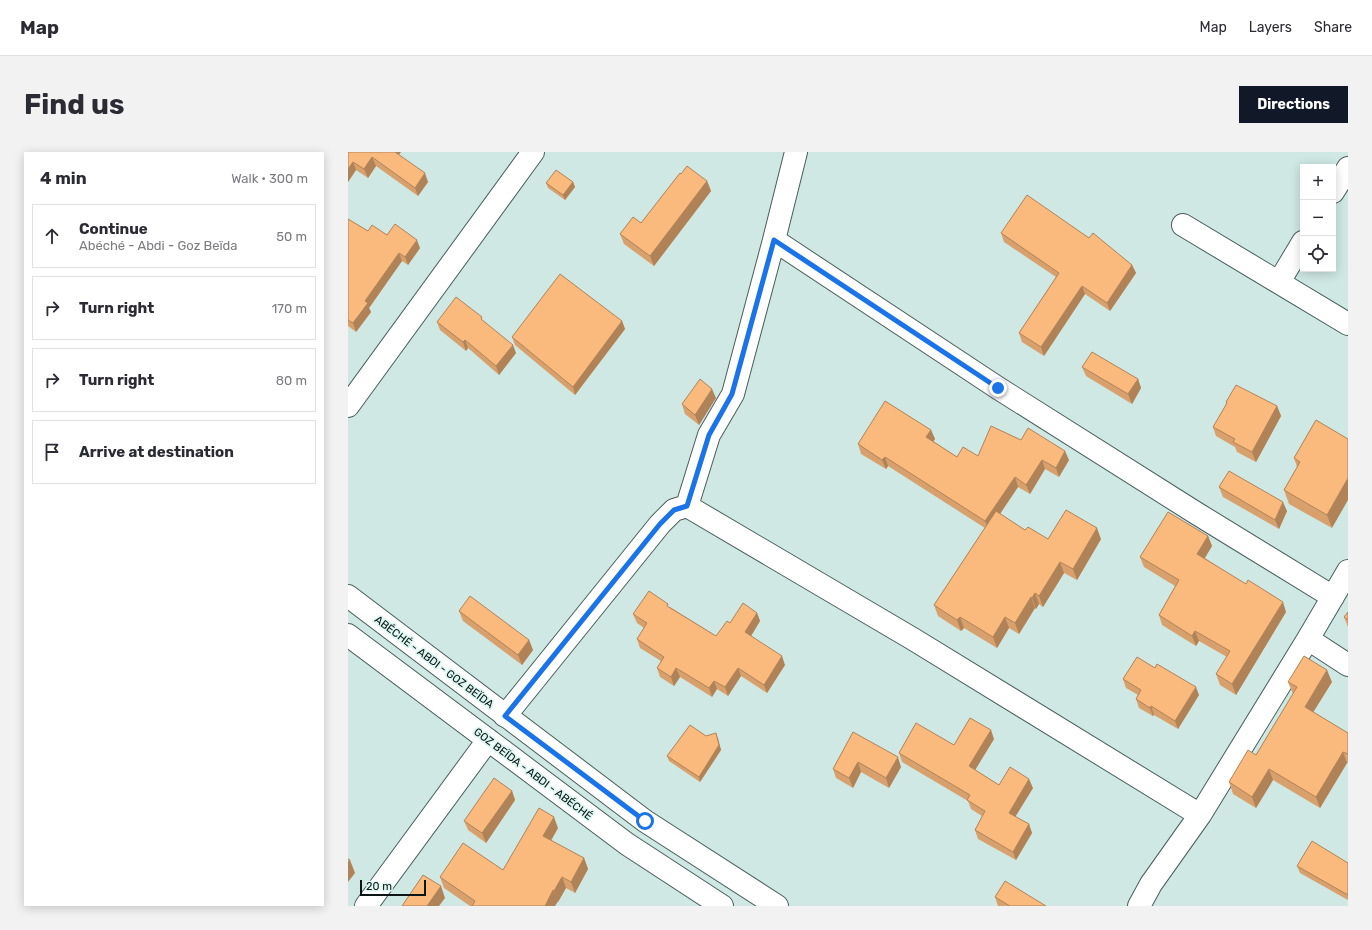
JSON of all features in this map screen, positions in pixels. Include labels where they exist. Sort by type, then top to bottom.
[{"type":"street","points":[[348,406],[533,152]]},
{"type":"street","points":[[687,506],[709,435],[732,394],[774,240],[796,152]]},
{"type":"street","points":[[1336,187],[1348,168]]},
{"type":"street","points":[[1183,225],[1348,324]]},
{"type":"street","points":[[774,240],[998,388],[1196,513],[1333,597]]},
{"type":"street","points":[[1279,282],[1300,247]]},
{"type":"street","points":[[505,716],[660,524],[674,510],[687,506],[913,639],[1200,816]]},
{"type":"street","points":[[1139,906],[1151,884],[1200,816],[1348,571]]},
{"type":"street","name":"ABÉCHÉ - ABDI - GOZ BEÏDA","points":[[348,596],[645,821],[777,906]]},
{"type":"street","name":"GOZ BEÏDA - ABDI - ABÉCHÉ","points":[[348,634],[627,844],[721,906]]},
{"type":"street","points":[[1308,639],[1348,665]]},
{"type":"street","points":[[366,906],[488,740]]},
{"type":"building","points":[[348,152],[395,152],[425,173],[415,188],[372,157],[364,169],[353,162],[348,169]]},
{"type":"building","points":[[687,166],[707,181],[650,256],[620,234],[633,217],[641,223]]},
{"type":"building","points":[[556,170],[573,182],[563,195],[546,183]]},
{"type":"building","points":[[1027,195],[1089,238],[1093,233],[1132,265],[1107,303],[1082,286],[1041,347],[1019,333],[1059,273],[1001,233]]},
{"type":"building","points":[[348,219],[368,231],[372,225],[387,235],[395,224],[417,240],[405,257],[399,253],[365,301],[368,303],[353,323],[348,320]]},
{"type":"building","points":[[560,274],[622,321],[573,387],[512,337]]},
{"type":"building","points":[[456,297],[482,317],[481,319],[513,345],[496,366],[465,340],[463,342],[437,322]]},
{"type":"building","points":[[1092,352],[1138,379],[1128,394],[1082,367]]},
{"type":"building","points":[[700,379],[712,389],[695,415],[682,404]]},
{"type":"building","points":[[1236,385],[1277,406],[1252,452],[1233,442],[1235,439],[1213,427]]},
{"type":"building","points":[[885,401],[931,430],[926,437],[957,457],[963,447],[978,456],[991,426],[1021,440],[1028,428],[1065,451],[1056,468],[1042,460],[1026,485],[1015,477],[985,521],[885,457],[882,460],[858,444]]},
{"type":"building","points":[[1316,420],[1348,439],[1348,478],[1327,515],[1284,490],[1300,462],[1294,458]]},
{"type":"building","points":[[1229,471],[1283,502],[1275,520],[1219,487]]},
{"type":"building","points":[[1066,510],[1097,528],[1073,569],[1060,562],[1039,596],[1035,593],[1032,598],[1031,597],[1015,623],[1005,617],[993,637],[960,617],[957,620],[934,605],[996,511],[1025,530],[1028,527],[1048,539]]},
{"type":"building","points":[[1168,512],[1208,536],[1197,554],[1246,584],[1248,580],[1283,602],[1232,684],[1216,674],[1230,651],[1195,631],[1192,636],[1159,615],[1179,580],[1140,557]]},
{"type":"building","points":[[649,591],[668,604],[667,606],[716,636],[727,621],[730,623],[743,603],[757,613],[745,632],[782,656],[764,685],[738,668],[725,687],[714,681],[709,688],[676,668],[671,677],[657,668],[664,657],[637,639],[647,623],[633,614]]},
{"type":"building","points":[[470,596],[529,640],[518,655],[459,611]]},
{"type":"building","points":[[1348,612],[1348,620],[1344,617]]},
{"type":"building","points":[[1304,656],[1327,670],[1305,707],[1348,733],[1348,754],[1343,752],[1316,797],[1269,769],[1252,797],[1229,782],[1248,750],[1256,755],[1297,687],[1288,682]]},
{"type":"building","points":[[1137,657],[1155,668],[1157,664],[1196,687],[1175,721],[1151,706],[1150,708],[1136,699],[1141,690],[1123,679]]},
{"type":"building","points":[[970,718],[991,730],[969,766],[999,785],[1010,767],[1029,779],[1009,813],[1029,824],[1013,852],[975,830],[985,811],[967,800],[970,795],[899,753],[916,723],[954,745]]},
{"type":"building","points":[[690,725],[706,736],[716,733],[719,745],[699,777],[667,756]]},
{"type":"building","points":[[853,732],[898,757],[886,778],[858,762],[849,778],[833,769]]},
{"type":"building","points":[[494,778],[512,791],[482,833],[464,821]]},
{"type":"building","points":[[539,808],[554,817],[543,836],[584,858],[571,882],[562,877],[545,906],[472,906],[475,901],[440,877],[463,843],[503,870]]},
{"type":"building","points":[[1312,841],[1348,863],[1348,895],[1297,866]]},
{"type":"building","points":[[423,875],[441,886],[427,906],[402,906]]},
{"type":"building","points":[[1005,881],[1046,906],[1010,906],[995,897]]},
{"type":"route","points":[[645,821],[505,716],[660,524],[674,510],[687,506],[709,435],[732,394],[774,240],[998,388]]}]
